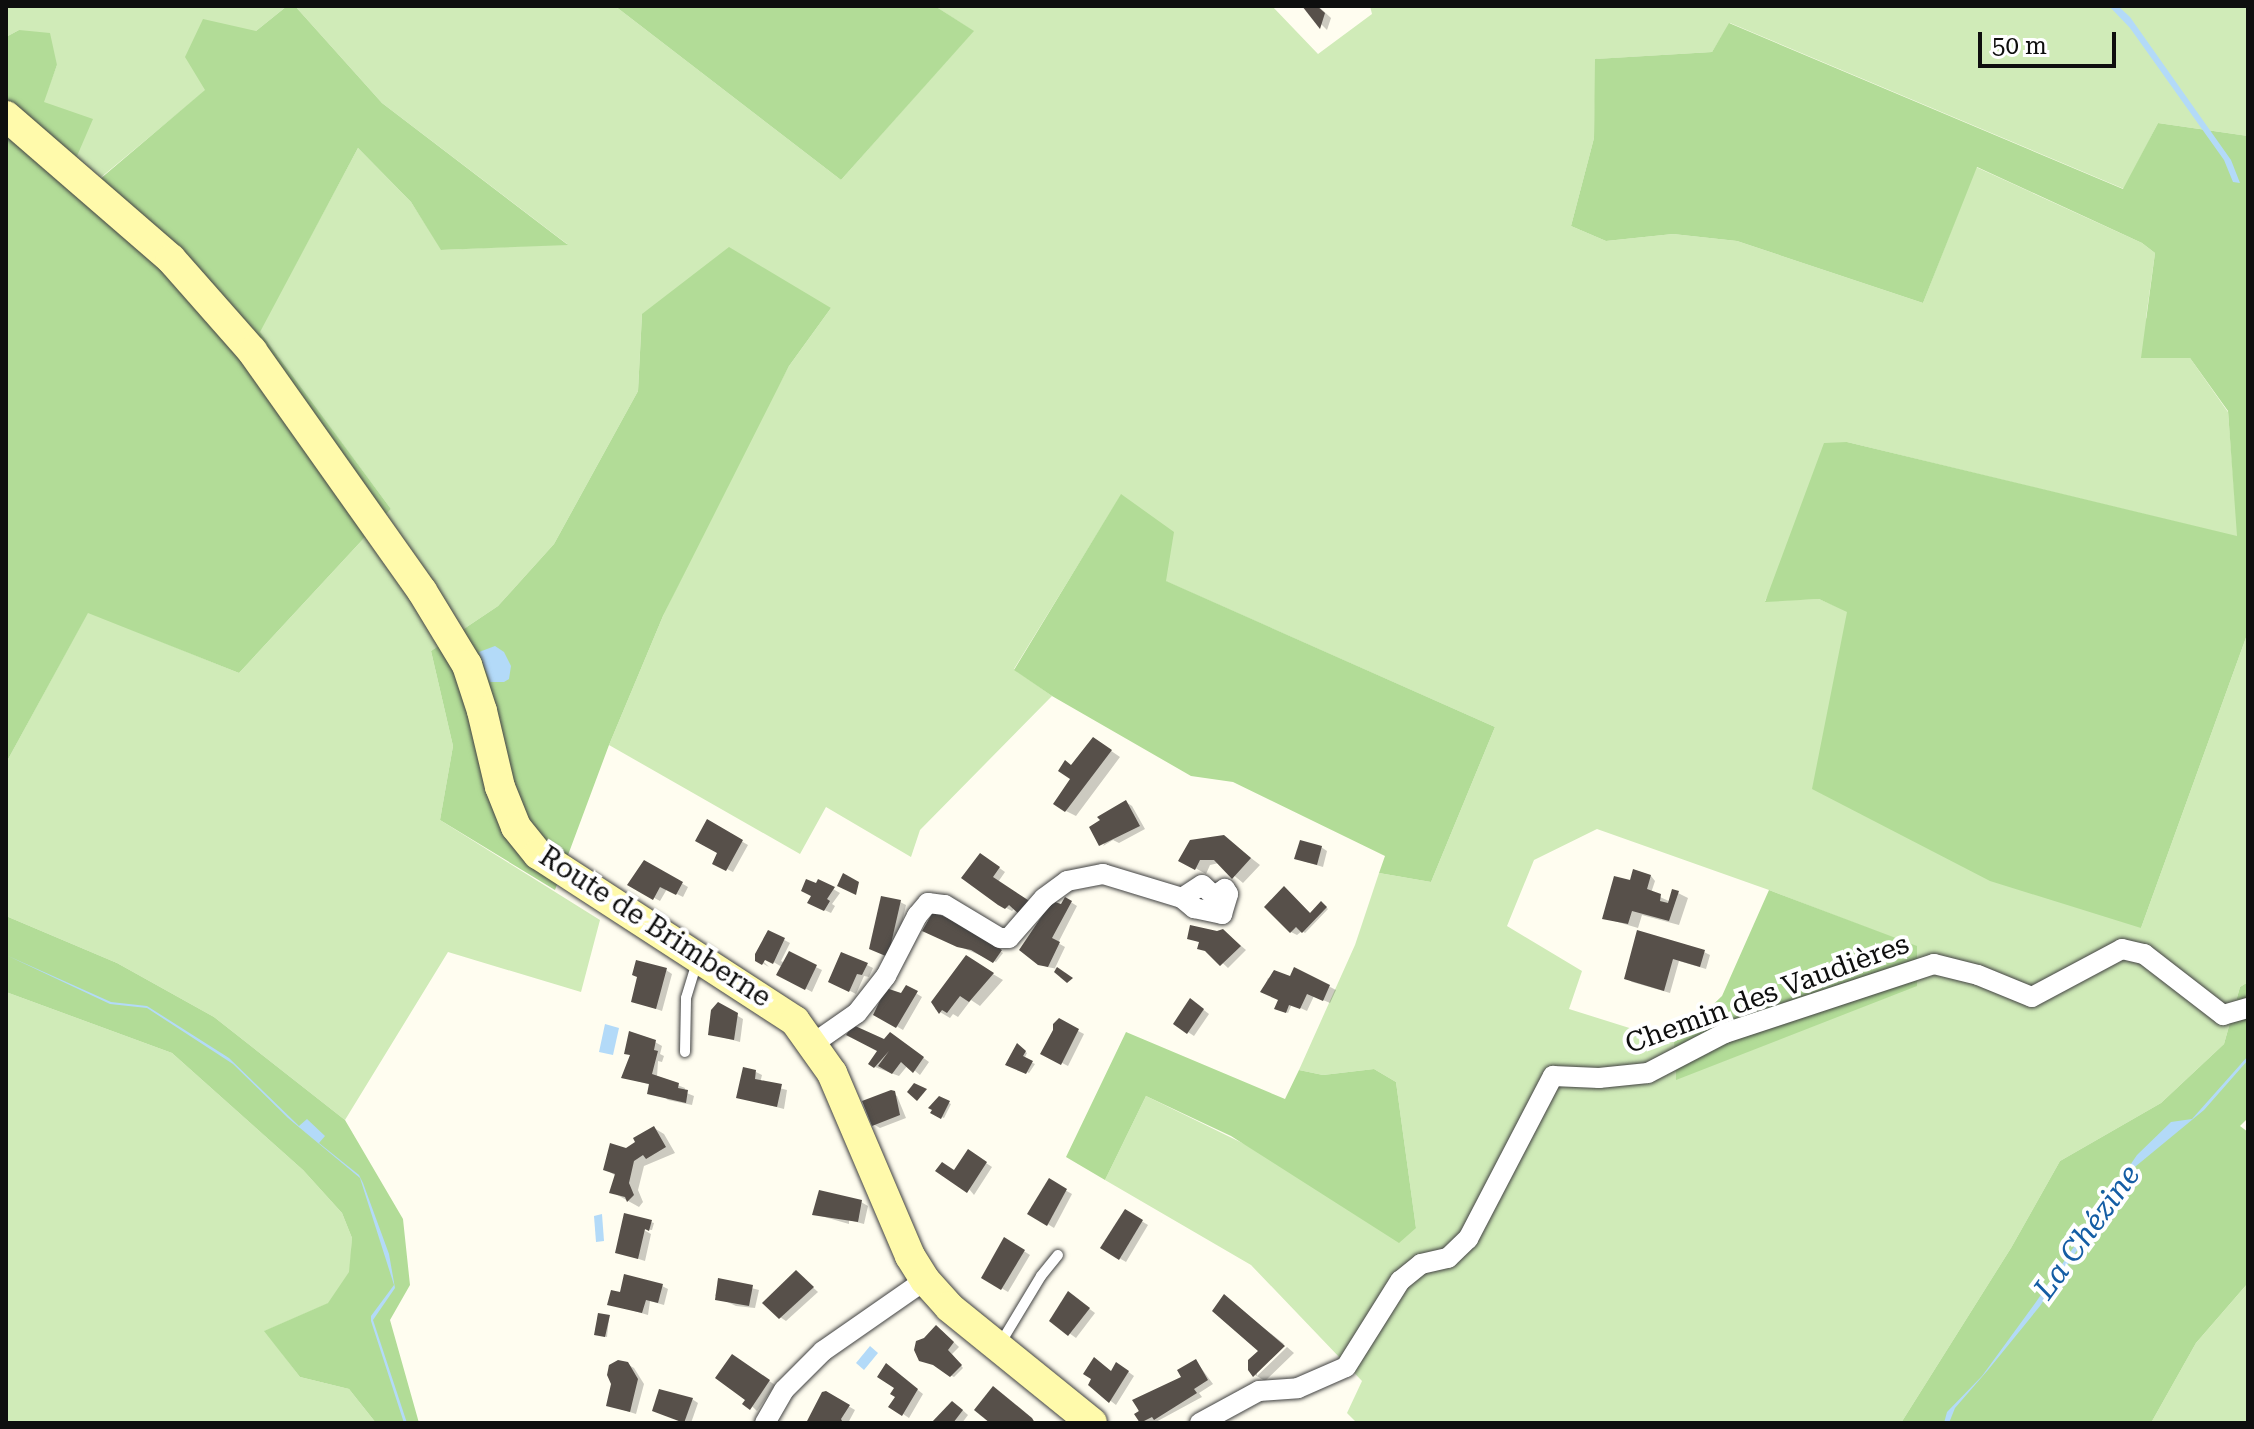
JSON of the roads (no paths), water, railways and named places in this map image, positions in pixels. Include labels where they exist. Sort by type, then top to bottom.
[{"type":"street","name":"Route de Brimberne","points":[[6,116],[160,248],[252,351],[422,591],[467,665],[482,711],[500,787],[516,827],[538,854],[698,960],[777,1006],[814,1043],[832,1073],[910,1256],[925,1280],[949,1307],[1092,1423]]},
{"type":"street","points":[[814,1043],[857,1013],[886,976],[917,916],[928,903],[945,905],[1000,938],[1009,938],[1044,898],[1067,881],[1103,874],[1182,898]]},
{"type":"street","name":"Chemin des Vaudières","points":[[1200,1423],[1259,1391],[1298,1388],[1346,1367],[1400,1281],[1421,1264],[1448,1258],[1468,1239],[1553,1076],[1599,1078],[1648,1073],[1725,1033],[1934,964],[1978,975],[2032,997],[2122,949],[2144,954],[2223,1015],[2248,1008]]},
{"type":"street","points":[[765,1423],[784,1390],[823,1351],[925,1280]]},
{"type":"lane","points":[[685,1052],[686,998],[698,960]]},
{"type":"lane","points":[[998,1347],[1041,1276],[1058,1255]]},
{"type":"water","points":[[2109,6],[2118,6],[2130,17],[2231,160],[2240,183],[2233,182],[2224,160],[2130,28]]},
{"type":"water","points":[[495,646],[504,652],[511,666],[509,679],[504,682],[490,682],[479,652]]},
{"type":"water","points":[[6,955],[111,1002],[147,1006],[229,1058],[299,1126],[307,1119],[325,1136],[319,1143],[359,1175],[389,1254],[395,1288],[373,1320],[407,1423],[404,1423],[371,1321],[371,1316],[394,1285],[360,1178],[288,1118],[233,1064],[147,1008],[110,1004]]},
{"type":"water","points":[[605,1024],[619,1028],[613,1055],[599,1052]]},
{"type":"water","name":"La Chézine","points":[[2248,1056],[2248,1060],[2204,1110],[2130,1171],[2040,1306],[1988,1370],[1955,1408],[1949,1423],[1944,1423],[1947,1412],[1982,1376],[2137,1155],[2171,1122],[2192,1119]]},
{"type":"water","points":[[602,1214],[604,1241],[596,1242],[594,1216]]},
{"type":"water","points":[[870,1346],[878,1353],[864,1370],[856,1363]]}]
